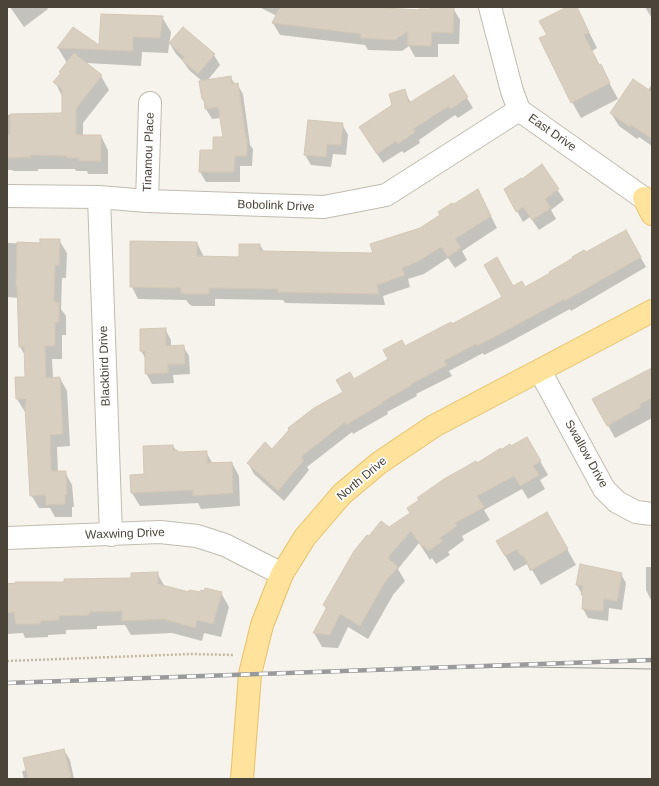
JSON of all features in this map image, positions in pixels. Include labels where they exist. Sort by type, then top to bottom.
[{"type":"main road","points":[[645,314],[652,300]]},
{"type":"main road","name":"North Drive","points":[[242,779],[250,674],[262,625],[282,574],[305,537],[342,494],[379,463],[434,426],[645,314]]},
{"type":"street","name":"East Drive","points":[[490,7],[512,90],[519,110],[649,205]]},
{"type":"street","name":"Tinamou Place","points":[[147,201],[150,103]]},
{"type":"street","name":"Bobolink Drive","points":[[7,196],[99,197],[147,201],[324,208],[386,194],[519,110]]},
{"type":"street","name":"Blackbird Drive","points":[[99,197],[111,535]]},
{"type":"street","name":"Swallow Drive","points":[[540,371],[604,489],[617,502],[636,512],[652,514]]},
{"type":"street","name":"Waxwing Drive","points":[[7,538],[160,532],[197,536],[225,545],[282,574]]},
{"type":"path","points":[[7,661],[192,654],[254,656]]},
{"type":"building","points":[[280,7],[383,7],[419,10],[431,9],[431,7],[454,7],[453,33],[432,32],[431,46],[407,45],[408,31],[395,40],[360,38],[361,34],[272,23]]},
{"type":"building","points":[[567,7],[577,7],[589,32],[584,35],[610,83],[571,103],[539,38],[547,35],[539,21]]},
{"type":"building","points":[[101,14],[163,16],[160,38],[133,37],[133,51],[57,48],[73,27],[99,45]]},
{"type":"building","points":[[183,27],[215,54],[198,74],[182,60],[184,57],[169,43]]},
{"type":"building","points":[[74,53],[102,75],[76,109],[76,135],[101,135],[101,161],[79,161],[79,158],[67,158],[67,156],[31,155],[31,157],[7,158],[7,135],[10,135],[10,114],[62,113],[62,89],[53,82],[61,73],[59,72]]},
{"type":"building","points":[[454,75],[468,97],[451,109],[449,106],[413,129],[415,132],[398,144],[396,141],[377,154],[359,127],[392,105],[389,94],[405,89],[409,103]]},
{"type":"building","points":[[231,76],[232,84],[238,83],[247,138],[247,156],[235,156],[234,172],[199,172],[200,150],[213,150],[213,137],[223,137],[218,107],[205,109],[199,81]]},
{"type":"building","points":[[633,79],[652,92],[652,139],[631,125],[630,127],[610,113]]},
{"type":"building","points":[[308,120],[343,123],[341,145],[327,144],[326,157],[304,155]]},
{"type":"building","points":[[542,164],[559,189],[545,199],[551,208],[532,220],[523,207],[516,212],[504,189],[521,178],[522,179]]},
{"type":"building","points":[[478,189],[491,216],[455,239],[461,248],[448,257],[441,247],[417,262],[402,268],[405,275],[377,285],[379,294],[277,292],[278,289],[209,288],[209,294],[184,294],[181,293],[181,288],[130,287],[130,241],[197,242],[197,256],[239,257],[239,244],[260,244],[260,251],[373,253],[370,244],[420,228],[440,215],[438,212]]},
{"type":"building","points":[[626,230],[641,257],[565,301],[564,299],[477,346],[476,344],[444,361],[447,365],[411,384],[412,385],[346,425],[345,422],[301,457],[304,460],[278,491],[247,463],[265,442],[272,449],[289,430],[288,428],[314,408],[343,392],[336,380],[350,372],[354,379],[388,359],[383,350],[402,340],[405,346],[451,322],[452,324],[502,297],[484,265],[497,257],[513,286],[522,281],[525,287],[550,273],[549,272],[584,250],[586,252]]},
{"type":"building","points":[[40,239],[60,239],[59,265],[55,265],[54,302],[59,302],[59,322],[55,322],[55,346],[45,346],[46,378],[60,377],[63,434],[50,435],[51,471],[66,471],[67,494],[65,495],[65,504],[46,505],[46,495],[30,496],[25,406],[26,399],[16,399],[15,377],[25,377],[24,347],[19,347],[16,286],[17,242],[40,243]]},
{"type":"building","points":[[166,328],[166,346],[184,345],[185,364],[168,364],[168,373],[145,374],[145,351],[140,351],[140,329]]},
{"type":"building","points":[[652,368],[652,398],[640,404],[641,407],[607,426],[592,399]]},
{"type":"building","points":[[527,437],[541,461],[533,466],[539,475],[520,486],[514,476],[477,496],[484,507],[455,523],[457,526],[440,538],[443,541],[428,551],[424,546],[422,547],[411,531],[389,556],[389,559],[398,567],[385,582],[360,626],[340,614],[330,635],[313,633],[327,607],[323,605],[354,551],[381,521],[389,527],[410,513],[407,508],[419,500],[417,498],[444,479],[476,461],[477,463],[501,448],[501,450],[510,444],[511,446]]},
{"type":"building","points":[[173,445],[173,450],[177,450],[178,452],[207,451],[207,463],[232,462],[233,493],[193,496],[193,490],[131,493],[130,475],[144,474],[143,446]]},
{"type":"building","points":[[547,512],[568,549],[531,570],[523,555],[521,556],[517,549],[505,556],[496,541]]},
{"type":"building","points":[[580,564],[622,573],[617,601],[604,599],[603,611],[582,609],[583,595],[581,595],[583,586],[576,585]]},
{"type":"building","points":[[158,572],[158,584],[189,592],[189,590],[200,592],[201,590],[204,591],[205,588],[222,592],[213,624],[197,620],[195,628],[164,619],[122,621],[122,611],[89,612],[89,615],[59,616],[59,620],[40,621],[40,624],[16,624],[14,612],[7,613],[7,584],[15,584],[15,582],[64,582],[64,579],[131,578],[131,573]]},
{"type":"building","points":[[64,749],[71,777],[62,779],[28,779],[23,758]]},
{"type":"tram line","points":[[400,669],[527,667],[652,669]]},
{"type":"railway","points":[[7,683],[652,660]]}]
